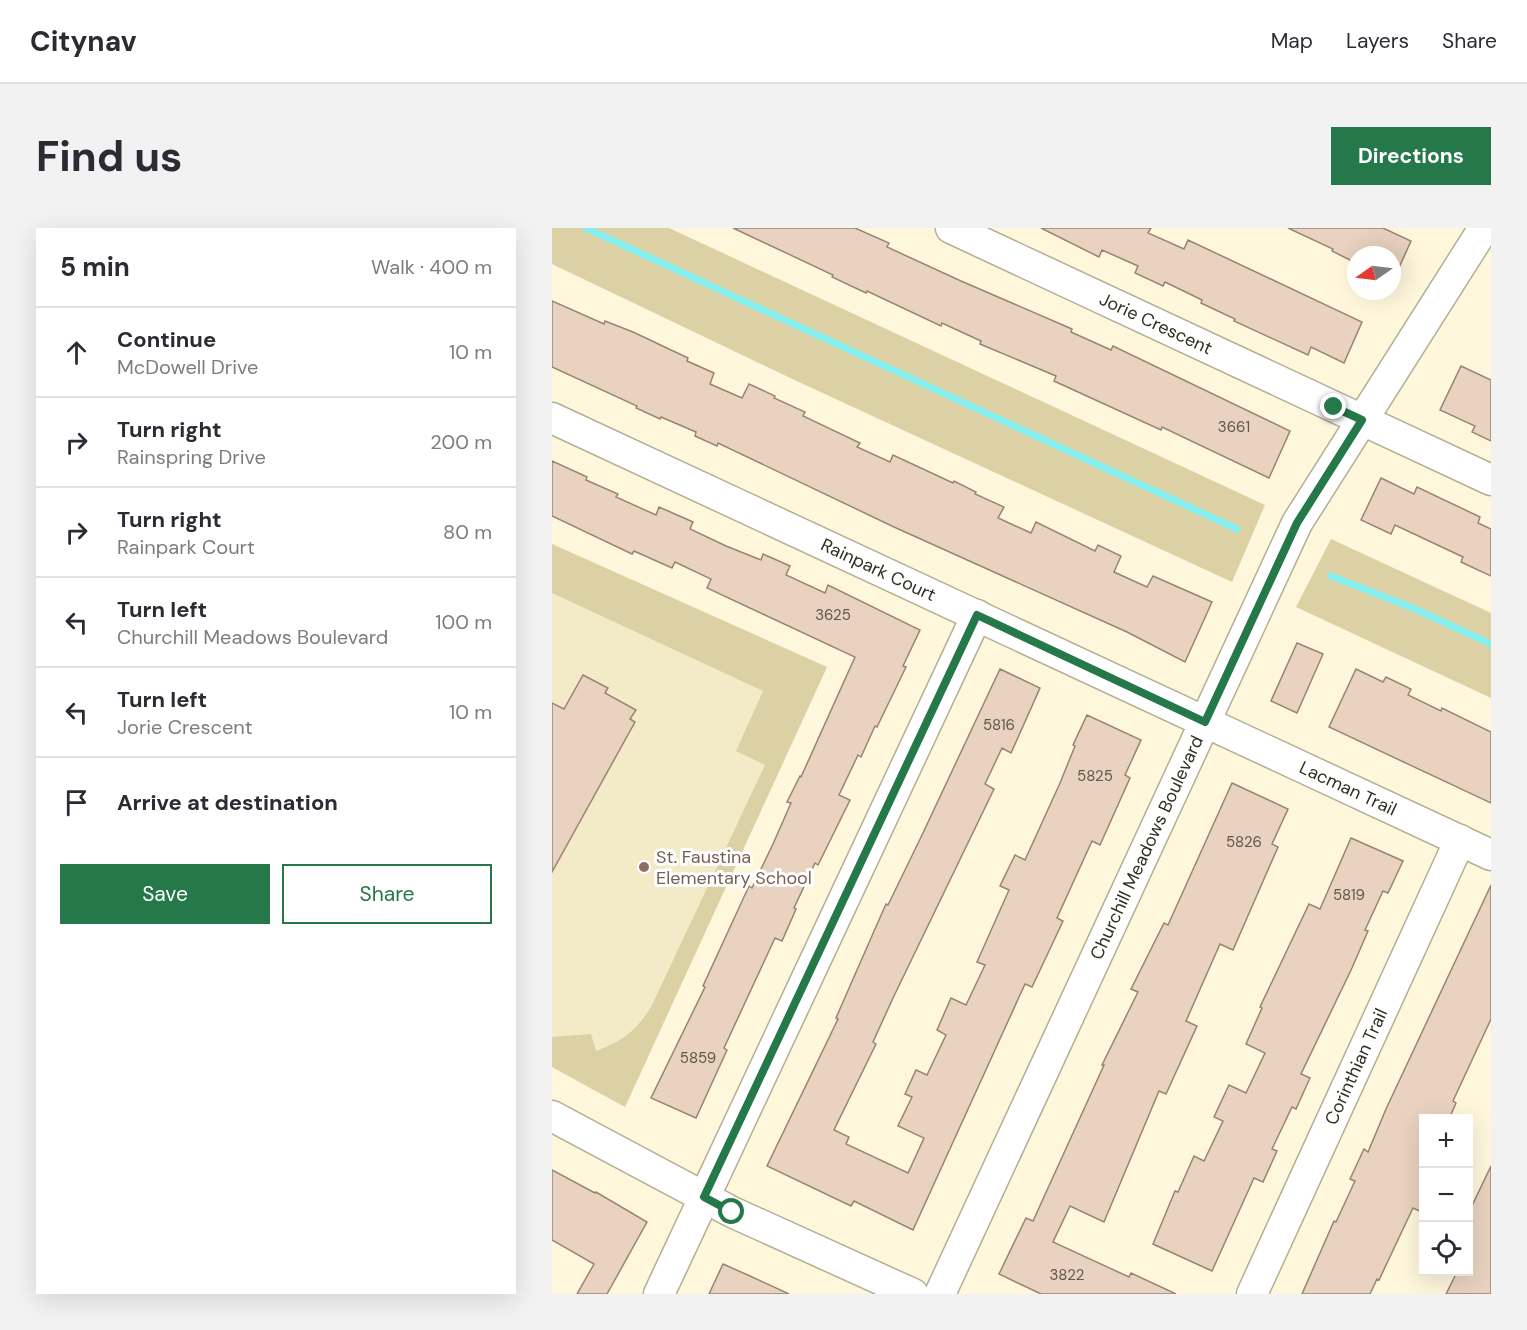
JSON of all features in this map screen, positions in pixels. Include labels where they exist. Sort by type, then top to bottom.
[{"type":"street","name":"Jorie Crescent","points":[[951,228],[1491,480]]},
{"type":"street","name":"Churchill Meadows Boulevard","points":[[940,1294],[1297,523],[1484,228]]},
{"type":"street","name":"Rainpark Court","points":[[552,417],[1205,722]]},
{"type":"street","points":[[659,1294],[977,615]]},
{"type":"street","name":"Lacman Trail","points":[[1205,722],[1491,855]]},
{"type":"street","name":"Corinthian Trail","points":[[1251,1294],[1460,840]]},
{"type":"street","points":[[552,1116],[732,1212],[913,1294]]},
{"type":"shaded area","points":[[552,228],[669,228],[1265,505],[1232,582],[788,377],[552,264]]},
{"type":"shaded area","points":[[1331,539],[1491,613],[1491,698],[1296,607]]},
{"type":"shaded area","name":"St. Faustina Elementary School","points":[[552,544],[827,667],[625,1107],[552,1067]]},
{"type":"shaded area","points":[[552,544],[827,667],[625,1107],[552,1067],[552,1037],[591,1034],[596,1051],[628,1034],[640,1023],[651,1007],[765,765],[736,751],[763,691],[552,593]]},
{"type":"building","points":[[733,228],[855,228],[889,243],[887,247],[1072,329],[1071,332],[1111,350],[1113,346],[1290,431],[1269,478],[1162,427],[1161,430],[1054,381],[1056,376],[980,344],[981,341],[942,323],[941,326],[867,291],[866,293]]},
{"type":"building","points":[[1041,228],[1151,228],[1148,233],[1184,249],[1188,240],[1362,322],[1344,363],[1311,347],[1308,355],[1234,321],[1235,319],[1201,303],[1202,300],[1165,282],[1163,286],[1135,273],[1138,266],[1102,250],[1099,257]]},
{"type":"building","points":[[1288,228],[1383,228],[1411,241],[1401,263],[1401,246],[1347,246],[1347,258],[1332,251],[1333,249]]},
{"type":"building","points":[[552,301],[604,324],[605,321],[633,332],[688,358],[687,361],[714,373],[710,384],[742,398],[749,384],[805,412],[803,416],[860,443],[857,447],[890,462],[893,455],[953,483],[954,481],[976,492],[975,494],[1004,507],[998,518],[1031,533],[1036,522],[1095,551],[1098,545],[1121,556],[1114,572],[1147,587],[1153,576],[1212,602],[1185,662],[1127,632],[894,527],[718,443],[717,446],[695,436],[696,432],[661,417],[660,419],[552,367]]},
{"type":"building","points":[[1461,366],[1491,380],[1491,441],[1472,432],[1475,426],[1440,410]]},
{"type":"building","points":[[552,461],[618,494],[616,497],[656,515],[659,507],[693,522],[690,529],[726,546],[761,560],[763,554],[790,566],[786,575],[825,593],[828,585],[920,630],[903,666],[906,667],[877,727],[875,726],[861,757],[858,755],[839,795],[850,800],[818,865],[815,863],[794,908],[796,909],[782,941],[775,938],[724,1048],[727,1050],[696,1118],[651,1098],[705,987],[703,986],[749,886],[752,888],[773,844],[791,803],[787,802],[801,777],[855,657],[707,588],[711,579],[675,562],[672,568],[634,551],[632,554],[552,516]]},
{"type":"building","points":[[1381,478],[1414,494],[1417,487],[1480,517],[1478,523],[1491,529],[1491,576],[1461,562],[1463,557],[1395,525],[1391,534],[1361,520]]},
{"type":"building","points":[[1297,643],[1323,654],[1297,713],[1271,701]]},
{"type":"building","points":[[1000,669],[1040,688],[1011,753],[1002,748],[985,784],[994,789],[893,998],[873,1042],[876,1044],[834,1130],[849,1137],[846,1144],[908,1173],[924,1138],[898,1126],[912,1097],[905,1094],[916,1070],[927,1075],[946,1035],[937,1030],[951,998],[966,1005],[985,965],[977,962],[1009,890],[1000,886],[1015,855],[1025,860],[1060,783],[1075,746],[1073,745],[1087,715],[1141,740],[1125,775],[1130,778],[1100,845],[1092,841],[1057,918],[1063,921],[1032,987],[1025,984],[913,1230],[854,1201],[851,1206],[767,1166],[838,1019],[836,1018],[886,904],[888,905],[922,835]]},
{"type":"building","points":[[1356,669],[1383,682],[1386,677],[1411,689],[1408,695],[1441,711],[1442,708],[1491,732],[1491,803],[1329,727]]},
{"type":"building","points":[[583,675],[608,688],[605,693],[636,710],[630,719],[635,722],[552,872],[552,703],[564,709]]},
{"type":"building","points":[[1232,783],[1288,809],[1272,844],[1278,847],[1233,950],[1220,944],[1186,1021],[1197,1026],[1166,1094],[1159,1091],[1104,1222],[1070,1206],[1053,1242],[1129,1277],[1131,1273],[1176,1294],[1041,1294],[999,1274],[1026,1218],[1033,1221],[1104,1065],[1102,1065],[1138,992],[1131,989],[1164,923],[1168,925]]},
{"type":"building","points":[[1351,838],[1403,861],[1388,893],[1383,891],[1365,930],[1368,931],[1352,968],[1301,1074],[1310,1078],[1296,1109],[1292,1107],[1272,1149],[1277,1151],[1263,1182],[1254,1178],[1212,1271],[1153,1244],[1175,1191],[1178,1192],[1194,1156],[1204,1161],[1223,1121],[1214,1117],[1229,1085],[1246,1093],[1265,1053],[1246,1044],[1262,1008],[1260,1007],[1309,904],[1320,909]]},
{"type":"building","points":[[1491,885],[1491,1019],[1453,1101],[1456,1103],[1451,1114],[1419,1114],[1419,1211],[1413,1208],[1370,1294],[1302,1294],[1334,1221],[1336,1222],[1355,1181],[1350,1179],[1364,1149],[1368,1152]]},
{"type":"building","points":[[1491,1166],[1491,1294],[1446,1294],[1455,1276],[1473,1276],[1473,1204]]},
{"type":"building","points":[[552,1170],[596,1192],[647,1222],[607,1294],[577,1294],[594,1264],[552,1240]]},
{"type":"building","points":[[723,1264],[750,1276],[789,1294],[709,1294]]},
{"type":"waterway","points":[[586,228],[1237,529]]},
{"type":"waterway","points":[[1331,576],[1413,608],[1491,644]]},
{"type":"place","name":"St. Faustina Elementary School","points":[[644,867]]},
{"type":"route","points":[[732,1212],[704,1197],[977,615],[1205,722],[1297,523],[1362,420],[1334,407]]}]
